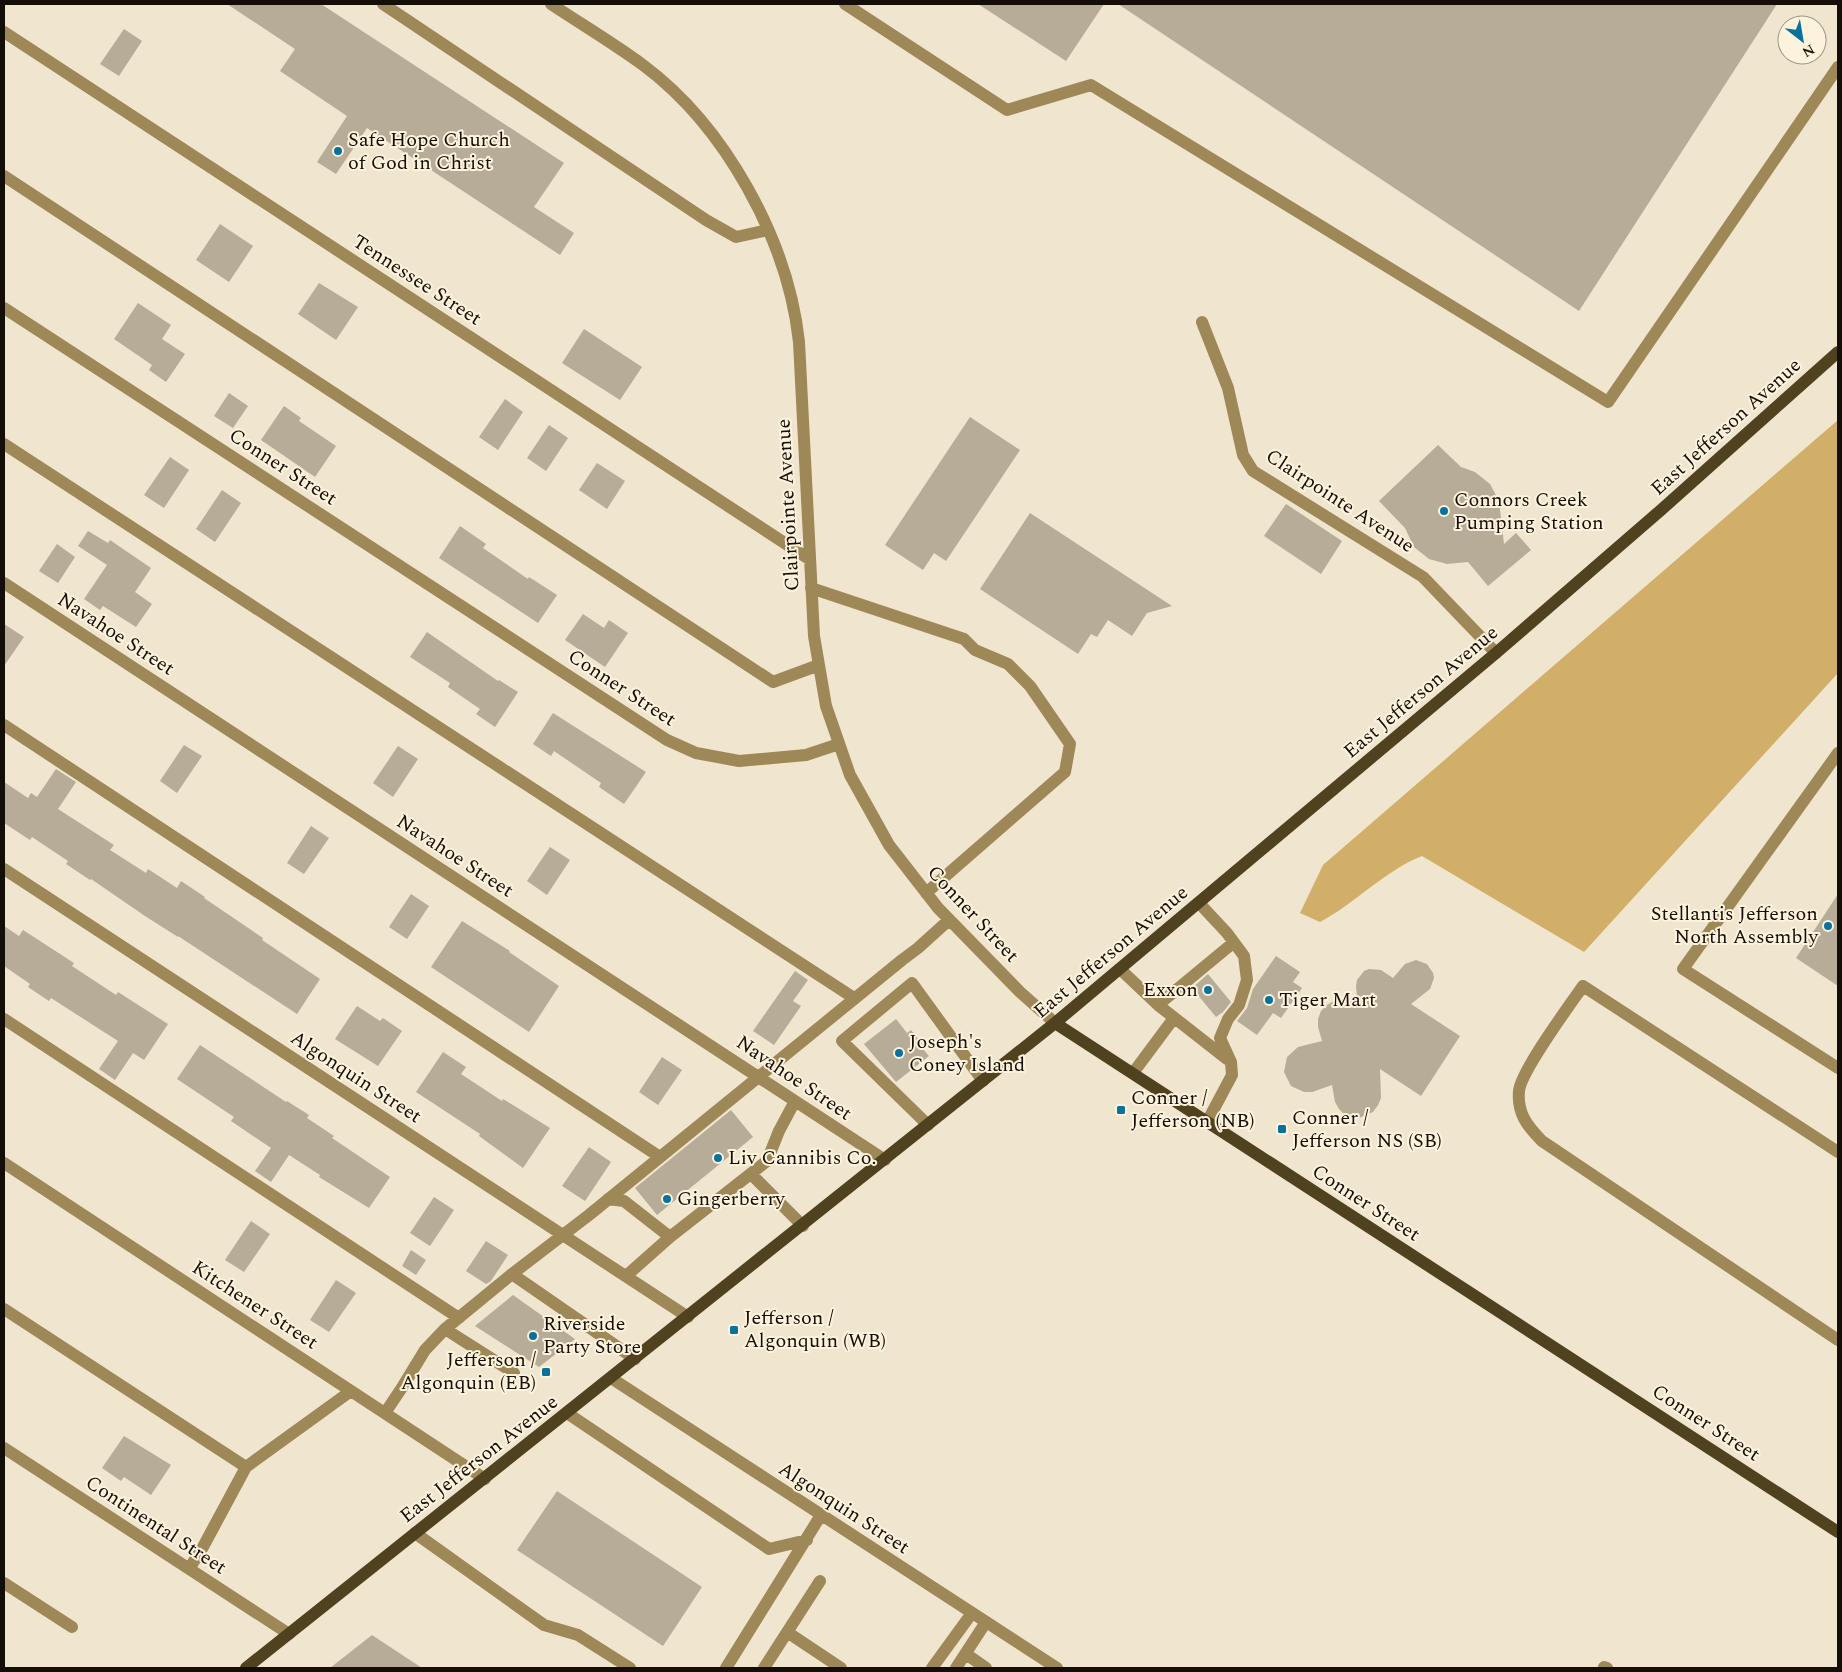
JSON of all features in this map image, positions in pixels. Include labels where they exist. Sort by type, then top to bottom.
[{"type":"main road","name":"East Jefferson Avenue","points":[[246,1668],[635,1360],[1055,1023],[1496,653],[1662,510],[1838,352]]},
{"type":"main road","name":"Conner Street","points":[[1055,1023],[1838,1532]]},
{"type":"street","points":[[383,4],[706,220],[736,237],[768,230]]},
{"type":"street","name":"Clairpointe Avenue","points":[[551,4],[644,65],[684,102],[729,156],[756,200],[782,263],[796,312],[799,342],[814,636],[826,706],[839,744]]},
{"type":"street","points":[[845,4],[1006,110],[1091,85],[1608,402],[1838,67]]},
{"type":"street","name":"Tennessee Street","points":[[4,32],[809,559]]},
{"type":"street","points":[[4,176],[773,682],[819,665]]},
{"type":"street","name":"Conner Street","points":[[4,308],[667,740],[696,753],[739,761],[806,756],[839,744],[850,775],[889,845],[926,893],[1020,992],[1055,1023]]},
{"type":"street","name":"Clairpointe Avenue","points":[[1202,322],[1228,388],[1243,455],[1253,471],[1422,577],[1496,653]]},
{"type":"street","points":[[4,444],[854,998]]},
{"type":"street","name":"Navahoe Street","points":[[4,583],[885,1160]]},
{"type":"street","points":[[811,588],[964,639],[975,650],[1008,664],[1030,686],[1070,744],[1064,772],[926,893]]},
{"type":"street","points":[[4,725],[660,1156]]},
{"type":"street","points":[[1838,753],[1683,969],[1838,1068]]},
{"type":"street","name":"Algonquin Street","points":[[4,869],[688,1317]]},
{"type":"street","points":[[1199,903],[1244,956],[1247,980],[1239,1005],[1228,1019],[1220,1038],[1231,1062],[1232,1075],[1207,1122]]},
{"type":"street","points":[[385,1413],[404,1386],[425,1350],[445,1329],[512,1274],[564,1235],[950,920]]},
{"type":"street","points":[[1158,1005],[1233,943]]},
{"type":"street","points":[[1120,968],[1158,1005],[1231,1062]]},
{"type":"street","points":[[928,1125],[842,1041],[912,983],[983,1081]]},
{"type":"street","points":[[1838,1152],[1583,986],[1526,1071],[1519,1089],[1520,1109],[1528,1127],[1542,1141],[1838,1340]]},
{"type":"street","points":[[1133,1073],[1174,1018]]},
{"type":"street","points":[[4,1019],[459,1318]]},
{"type":"street","points":[[626,1276],[670,1237],[767,1161],[779,1131],[795,1101]]},
{"type":"street","name":"Kitchener Street","points":[[4,1163],[485,1479]]},
{"type":"street","points":[[751,1174],[803,1226]]},
{"type":"street","points":[[608,1199],[624,1201],[670,1237]]},
{"type":"street","points":[[512,1274],[635,1360]]},
{"type":"street","points":[[4,1309],[246,1467]]},
{"type":"street","points":[[445,1329],[514,1373]]},
{"type":"street","name":"Algonquin Street","points":[[611,1378],[1057,1668]]},
{"type":"street","points":[[189,1569],[204,1547],[246,1467],[351,1391]]},
{"type":"street","points":[[567,1413],[769,1549],[806,1540]]},
{"type":"street","name":"Continental Street","points":[[4,1448],[289,1634]]},
{"type":"street","points":[[726,1668],[822,1515]]},
{"type":"street","points":[[415,1533],[544,1625],[578,1635],[630,1668]]},
{"type":"street","points":[[764,1668],[820,1581]]},
{"type":"street","points":[[4,1583],[72,1627]]},
{"type":"street","points":[[932,1668],[972,1613]]},
{"type":"street","points":[[956,1668],[986,1622]]},
{"type":"street","points":[[787,1632],[841,1668]]},
{"type":"street","points":[[966,1654],[986,1668]]},
{"type":"shaded area","points":[[1838,420],[1838,673],[1584,952],[1422,856],[1395,870],[1346,906],[1320,922],[1300,913],[1323,865]]},
{"type":"building","points":[[227,4],[321,4],[564,163],[534,207],[574,233],[560,255],[367,128],[336,174],[317,162],[347,116],[280,71],[295,49]]},
{"type":"building","points":[[978,4],[1104,4],[1066,61]]},
{"type":"building","points":[[1118,4],[1777,4],[1579,311]]},
{"type":"building","points":[[124,29],[142,41],[119,76],[100,64]]},
{"type":"building","points":[[220,224],[253,246],[229,282],[196,260]]},
{"type":"building","points":[[319,283],[358,307],[336,340],[298,314]]},
{"type":"building","points":[[138,303],[171,325],[162,339],[185,354],[166,382],[149,370],[152,365],[114,339]]},
{"type":"building","points":[[584,329],[642,367],[620,400],[562,363]]},
{"type":"building","points":[[229,393],[248,406],[233,428],[214,416]]},
{"type":"building","points":[[505,399],[523,412],[498,450],[479,437]]},
{"type":"building","points":[[284,406],[301,418],[299,421],[336,446],[315,477],[261,440]]},
{"type":"building","points":[[970,417],[1020,450],[946,561],[934,553],[923,570],[885,545]]},
{"type":"building","points":[[549,425],[568,438],[546,471],[527,458]]},
{"type":"building","name":"Connors Creek Pumping Station","points":[[1438,445],[1461,467],[1475,472],[1490,484],[1499,501],[1504,544],[1516,533],[1531,550],[1488,586],[1468,562],[1447,564],[1429,559],[1414,547],[1405,528],[1379,501]]},
{"type":"building","points":[[170,457],[189,470],[164,508],[144,495]]},
{"type":"building","points":[[597,463],[625,481],[607,509],[579,490]]},
{"type":"building","points":[[222,490],[241,503],[215,542],[196,529]]},
{"type":"building","points":[[1286,504],[1342,541],[1321,574],[1264,536]]},
{"type":"building","points":[[1030,513],[1172,606],[1147,613],[1132,636],[1108,620],[1097,637],[1091,634],[1078,654],[980,589]]},
{"type":"building","points":[[460,526],[486,544],[483,548],[528,579],[529,577],[557,595],[538,623],[439,558]]},
{"type":"building","points":[[88,531],[108,543],[110,540],[151,568],[135,592],[152,604],[136,627],[103,606],[100,610],[84,599],[107,565],[78,546]]},
{"type":"building","points":[[57,544],[75,557],[58,583],[39,571]]},
{"type":"building","points":[[583,614],[604,628],[609,620],[628,633],[605,667],[565,640]]},
{"type":"building","points":[[4,624],[24,637],[4,666]]},
{"type":"building","points":[[427,632],[498,681],[518,692],[495,727],[476,714],[480,709],[448,687],[450,683],[410,657]]},
{"type":"building","points":[[553,713],[646,772],[624,804],[599,787],[601,783],[554,751],[551,756],[533,744]]},
{"type":"building","points":[[184,745],[202,756],[177,793],[160,781]]},
{"type":"building","points":[[398,746],[418,759],[393,797],[373,783]]},
{"type":"building","points":[[56,769],[76,782],[58,809],[114,845],[110,850],[146,873],[148,869],[177,888],[181,881],[263,938],[262,940],[320,979],[297,1014],[66,864],[68,861],[32,837],[30,840],[4,823],[4,782],[28,798],[31,793],[37,797]]},
{"type":"building","points":[[311,826],[329,838],[304,874],[287,863]]},
{"type":"building","points":[[550,847],[570,860],[547,895],[527,881]]},
{"type":"building","points":[[411,894],[429,906],[407,939],[389,927]]},
{"type":"building","name":"Stellantis Jefferson North Assembly","points":[[1838,894],[1838,986],[1796,958]]},
{"type":"building","points":[[462,921],[510,951],[559,986],[529,1032],[431,967]]},
{"type":"building","points":[[4,926],[19,936],[23,930],[74,963],[72,966],[116,995],[118,992],[168,1024],[144,1060],[133,1053],[115,1080],[99,1069],[118,1041],[51,998],[49,1001],[28,987],[30,984],[4,966]]},
{"type":"building","name":"Tiger Mart","points":[[1276,956],[1300,972],[1293,982],[1302,988],[1281,1018],[1273,1013],[1257,1035],[1237,1021],[1247,1008],[1253,989]]},
{"type":"building","points":[[1416,960],[1427,964],[1434,978],[1430,989],[1411,1004],[1460,1036],[1421,1096],[1380,1069],[1381,1098],[1378,1105],[1373,1112],[1359,1118],[1344,1114],[1339,1109],[1335,1102],[1332,1085],[1312,1092],[1304,1092],[1291,1086],[1284,1072],[1287,1057],[1298,1047],[1322,1041],[1318,1027],[1321,1011],[1334,1001],[1357,997],[1357,980],[1364,971],[1369,969],[1381,970],[1393,978],[1405,964]]},
{"type":"building","points":[[795,971],[808,980],[793,1001],[801,1006],[774,1045],[753,1031]]},
{"type":"building","points":[[1208,974],[1231,1002],[1216,1017],[1192,988]]},
{"type":"building","points":[[357,1006],[380,1021],[383,1018],[402,1031],[378,1066],[335,1039]]},
{"type":"building","name":"Joseph's Coney Island","points":[[896,1019],[907,1033],[911,1030],[925,1047],[923,1049],[929,1056],[896,1082],[864,1044]]},
{"type":"building","points":[[200,1045],[309,1115],[307,1118],[334,1136],[332,1138],[390,1177],[369,1208],[319,1177],[320,1175],[289,1155],[271,1182],[255,1171],[271,1148],[231,1121],[234,1117],[177,1079]]},
{"type":"building","points":[[443,1052],[466,1067],[461,1074],[502,1101],[503,1099],[550,1128],[523,1168],[479,1136],[480,1134],[416,1092]]},
{"type":"building","points":[[662,1057],[682,1070],[658,1105],[639,1092]]},
{"type":"building","points":[[731,1110],[753,1137],[657,1215],[635,1188]]},
{"type":"building","points":[[589,1147],[611,1162],[585,1201],[562,1186]]},
{"type":"building","points":[[434,1197],[454,1210],[430,1246],[410,1233]]},
{"type":"building","points":[[251,1221],[270,1234],[244,1272],[225,1260]]},
{"type":"building","points":[[486,1241],[508,1255],[491,1281],[486,1284],[466,1271]]},
{"type":"building","points":[[411,1250],[426,1260],[416,1275],[402,1266]]},
{"type":"building","points":[[336,1280],[356,1293],[329,1332],[310,1320]]},
{"type":"building","points":[[513,1295],[575,1339],[539,1367],[475,1326]]},
{"type":"building","points":[[124,1436],[171,1465],[151,1495],[124,1477],[121,1481],[102,1468]]},
{"type":"building","points":[[557,1491],[702,1587],[663,1646],[517,1550]]},
{"type":"building","points":[[372,1635],[422,1668],[330,1668]]},
{"type":"place","name":"Safe Hope Church of God in Christ","points":[[338,151]]},
{"type":"place","name":"Connors Creek Pumping Station","points":[[1444,511]]},
{"type":"place","name":"Stellantis Jefferson North Assembly","points":[[1828,926]]},
{"type":"place","name":"Exxon","points":[[1208,990]]},
{"type":"place","name":"Tiger Mart","points":[[1269,1000]]},
{"type":"place","name":"Joseph's Coney Island","points":[[899,1053]]},
{"type":"place","name":"Conner / Jefferson (NB)","points":[[1121,1110]]},
{"type":"place","name":"Conner / Jefferson NS (SB)","points":[[1282,1129]]},
{"type":"place","name":"Liv Cannibis Co.","points":[[718,1158]]},
{"type":"place","name":"Gingerberry","points":[[667,1199]]},
{"type":"place","name":"Jefferson / Algonquin (WB)","points":[[734,1330]]},
{"type":"place","name":"Riverside Party Store","points":[[533,1336]]},
{"type":"place","name":"Jefferson / Algonquin (EB)","points":[[546,1372]]}]
